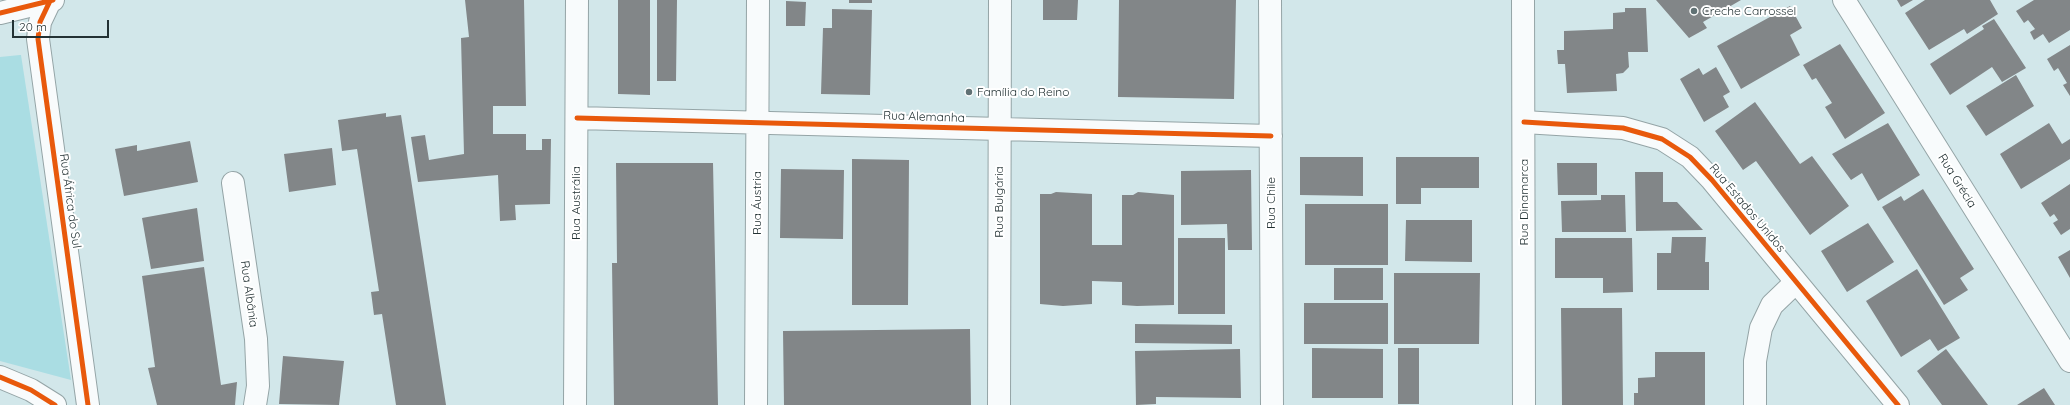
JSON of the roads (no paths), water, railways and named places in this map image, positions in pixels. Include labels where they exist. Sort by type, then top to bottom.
[{"type":"street","points":[[0,14],[52,0]]},
{"type":"street","name":"Rua África do Sul","points":[[52,0],[40,22],[38,39],[88,405]]},
{"type":"street","name":"Rua Austrália","points":[[575,405],[577,0]]},
{"type":"street","name":"Rua Áustria","points":[[756,405],[758,0]]},
{"type":"street","name":"Rua Bulgária","points":[[999,405],[1000,0]]},
{"type":"street","name":"Rua Chile","points":[[1270,0],[1272,405]]},
{"type":"street","name":"Rua Dinamarca","points":[[1523,0],[1524,405]]},
{"type":"street","name":"Rua Grécia","points":[[1844,0],[2070,361]]},
{"type":"street","name":"Rua Alemanha","points":[[577,118],[1271,136]]},
{"type":"street","name":"Rua Estados Unidos","points":[[1524,122],[1622,128],[1662,139],[1690,157],[1712,180],[1898,405]]},
{"type":"street","name":"Rua Albânia","points":[[234,183],[256,339],[258,386],[255,405]]},
{"type":"street","points":[[1755,405],[1755,361],[1761,328],[1772,305],[1796,282]]},
{"type":"street","points":[[0,377],[31,390],[55,405]]},
{"type":"place","name":"Creche Carrossel","points":[[1694,11]]},
{"type":"place","name":"Família do Reino","points":[[969,92]]}]
